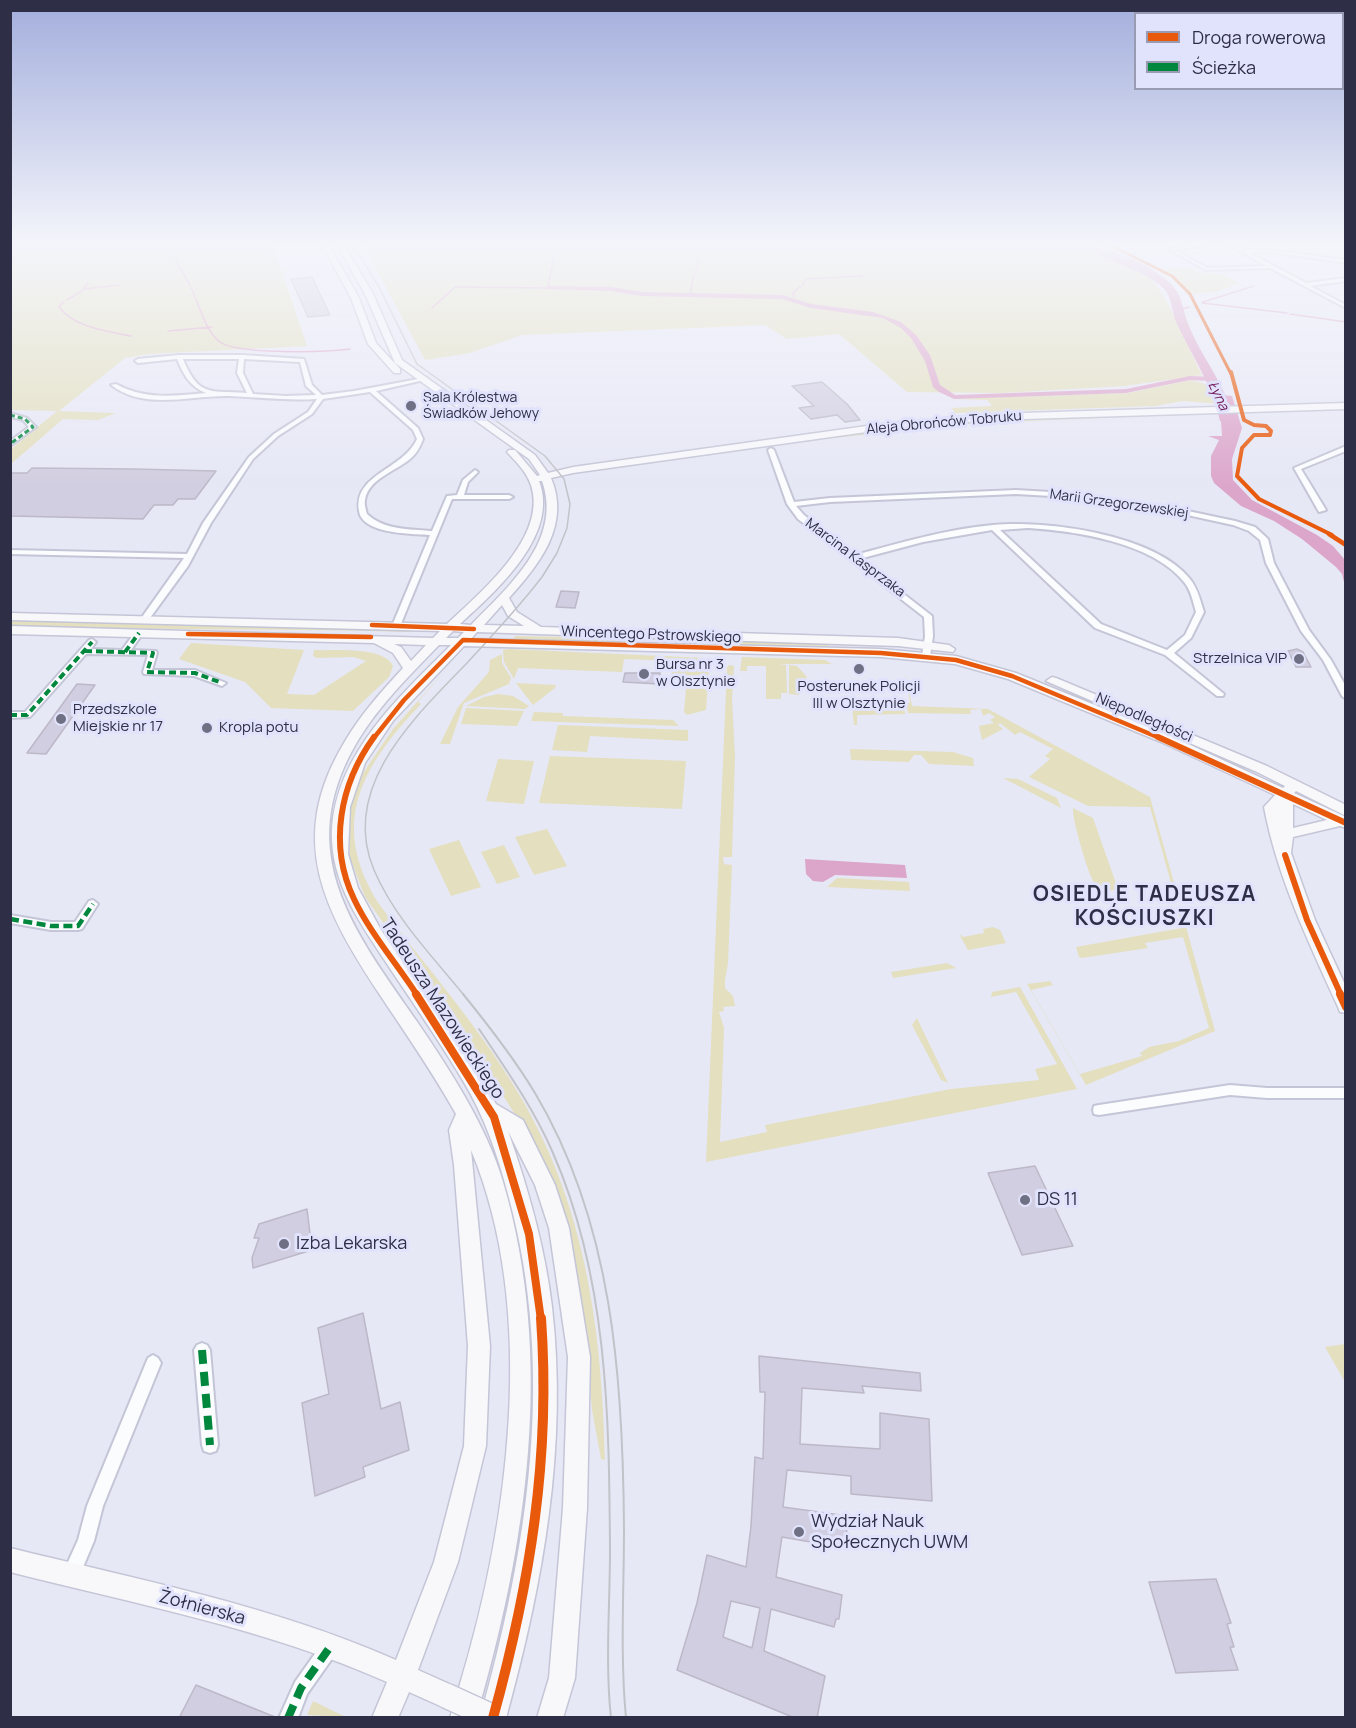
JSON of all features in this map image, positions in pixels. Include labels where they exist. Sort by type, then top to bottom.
[{"type":"main road","points":[[365,326],[372,344],[382,357],[410,382],[508,448],[526,465],[534,480],[539,507],[536,521],[526,542],[507,568],[377,705],[345,750],[324,811],[323,860],[332,896],[345,926],[465,1114],[486,1162],[506,1232],[515,1284],[521,1397],[517,1460],[506,1543],[494,1607],[463,1718]]},
{"type":"main road","points":[[382,326],[393,354],[404,367],[521,447],[540,465],[552,491],[569,478]]},
{"type":"main road","name":"Aleja Obrońców Tobruku","points":[[1250,412],[1346,406]]},
{"type":"main road","name":"Aleja Obrońców Tobruku","points":[[534,480],[583,469],[899,425],[991,417],[1346,412]]},
{"type":"main road","name":"Aleja Obrońców Tobruku","points":[[547,478],[569,478],[772,454],[905,432],[986,424],[1204,413]]},
{"type":"main road","name":"Tadeusza Mazowieckiego","points":[[494,1718],[526,1592],[536,1522],[545,1411],[545,1357],[537,1273],[525,1211],[490,1110],[358,906],[346,879],[341,854],[340,822],[344,797],[362,756],[398,708],[525,573],[546,539],[553,514],[552,491]]},
{"type":"main road","points":[[503,597],[512,614],[542,631]]},
{"type":"main road","points":[[10,616],[451,628]]},
{"type":"main road","name":"Wincentego Pstrowskiego","points":[[451,628],[927,650]]},
{"type":"main road","name":"Wincentego Pstrowskiego","points":[[10,630],[838,646]]},
{"type":"main road","points":[[371,637],[397,650],[411,670]]},
{"type":"main road","name":"Niepodległości","points":[[927,650],[1012,676],[1290,789],[1344,818]]},
{"type":"main road","points":[[1286,855],[1290,789]]},
{"type":"main road","points":[[1290,789],[1271,807],[1275,827],[1307,920],[1346,1007]]},
{"type":"main road","points":[[1288,834],[1344,818]]},
{"type":"main road","points":[[490,1110],[516,1126],[545,1185],[559,1228],[579,1357],[575,1508],[562,1678],[550,1718]]},
{"type":"main road","points":[[385,1718],[446,1562],[475,1446],[479,1346],[464,1165],[458,1130],[465,1114]]},
{"type":"main road","name":"Żołnierska","points":[[10,1560],[238,1617],[330,1647],[402,1675],[494,1718]]},
{"type":"street","points":[[179,357],[190,382],[199,389],[218,394]]},
{"type":"street","points":[[138,361],[179,357],[302,360],[309,386],[321,397]]},
{"type":"street","points":[[242,357],[238,367],[250,396]]},
{"type":"street","points":[[114,385],[127,393],[155,398],[218,394],[321,397],[372,391],[422,379]]},
{"type":"street","points":[[372,391],[416,429],[420,439],[416,449],[368,487],[361,498],[363,515],[372,524],[434,533]]},
{"type":"street","points":[[144,620],[189,556],[207,523],[251,458],[276,435],[309,413],[321,397]]},
{"type":"street","points":[[10,415],[25,419],[33,427],[11,444]]},
{"type":"street","points":[[1322,510],[1298,468],[1346,448]]},
{"type":"street","name":"Marcina Kasprzaka","points":[[772,454],[791,504],[801,517],[928,616],[927,650]]},
{"type":"street","points":[[460,495],[465,481],[475,472]]},
{"type":"street","name":"Marii Grzegorzewskiej","points":[[791,504],[830,500],[1016,492],[1051,494],[1170,509],[1252,529],[1264,539],[1270,563],[1305,631],[1327,660],[1346,696]]},
{"type":"street","points":[[396,626],[449,497],[460,495],[509,497]]},
{"type":"street","points":[[854,558],[930,537],[993,527],[1050,526],[1089,532],[1152,554],[1175,569],[1191,586],[1200,612],[1184,644],[1168,653]]},
{"type":"street","points":[[993,527],[1098,626],[1168,653],[1220,694]]},
{"type":"street","points":[[10,552],[189,556]]},
{"type":"street","points":[[125,652],[139,633]]},
{"type":"street","points":[[10,715],[27,715],[92,642]]},
{"type":"street","points":[[85,651],[153,653],[147,672],[195,673],[222,683]]},
{"type":"street","points":[[10,919],[51,926],[78,926],[93,904]]},
{"type":"street","points":[[1099,1110],[1230,1090],[1267,1093],[1346,1093]]},
{"type":"street","points":[[202,1350],[210,1444]]},
{"type":"street","points":[[72,1574],[86,1541],[95,1506],[153,1363]]},
{"type":"street","points":[[288,1718],[301,1688],[330,1647]]},
{"type":"shaded area","points":[[11,326],[300,326],[307,346],[149,354],[125,358],[59,411],[116,413],[98,420],[63,419],[11,464],[11,449],[57,411],[11,410]]},
{"type":"shaded area","points":[[406,326],[749,326],[522,335],[470,353],[425,360]]},
{"type":"shaded area","points":[[766,326],[1179,326],[1202,375],[1125,386],[1000,393],[907,392],[839,334],[787,339]]},
{"type":"shaded area","points":[[1191,380],[1205,384],[1220,404],[1183,401],[1155,406],[955,413],[952,408],[992,406],[987,400],[949,399],[1128,393]]},
{"type":"shaded area","points":[[1204,412],[1204,414],[979,423],[786,443],[976,420]]},
{"type":"shaded area","points":[[11,619],[411,629],[409,632],[11,627]]},
{"type":"shaded area","points":[[515,636],[678,639],[613,642],[514,639]]},
{"type":"shaded area","points":[[710,639],[824,643],[830,646],[710,644]]},
{"type":"shaded area","points":[[191,643],[304,650],[287,694],[314,695],[366,661],[354,657],[317,658],[313,656],[314,650],[369,652],[380,655],[393,666],[389,677],[353,711],[271,708],[245,682],[179,659]]},
{"type":"shaded area","points":[[503,650],[705,658],[696,664],[683,665],[676,665],[676,661],[624,659],[622,672],[518,668],[514,679],[504,662]]},
{"type":"shaded area","points":[[502,654],[502,663],[511,678],[509,684],[464,703],[450,744],[440,744],[458,707],[489,672],[490,660]]},
{"type":"shaded area","points":[[742,657],[825,660],[832,664],[780,664],[786,665],[787,693],[781,693],[781,699],[766,699],[766,666],[747,666],[747,671],[740,671]]},
{"type":"shaded area","points":[[451,664],[418,702],[421,704],[382,750],[368,773],[359,797],[354,821],[356,847],[364,875],[379,904],[499,1062],[538,1129],[558,1174],[585,1266],[594,1314],[600,1362],[605,1460],[601,1459],[592,1410],[586,1330],[579,1282],[568,1229],[547,1169],[534,1144],[475,1052],[365,897],[350,858],[349,810],[359,779],[393,729]]},
{"type":"shaded area","points":[[789,665],[797,666],[807,677],[805,681],[808,684],[799,695],[789,694]]},
{"type":"shaded area","points":[[709,666],[706,710],[687,715],[684,712],[687,676],[671,675],[673,669]]},
{"type":"shaded area","points":[[734,666],[732,699],[735,757],[732,857],[723,857],[724,864],[732,865],[725,988],[733,996],[735,1006],[723,1007],[724,1011],[719,1012],[724,1028],[720,1142],[767,1132],[765,1125],[951,1089],[1039,1080],[1035,1069],[1057,1064],[1016,992],[991,997],[992,992],[1020,987],[1077,1089],[706,1162],[727,667]]},
{"type":"shaded area","points":[[905,670],[912,706],[988,709],[1150,797],[1178,897],[1169,898],[1174,894],[1150,807],[1088,806],[1029,777],[1050,759],[1045,756],[1053,749],[1020,732],[1015,735],[1000,723],[998,725],[1003,729],[982,740],[979,726],[994,723],[990,720],[995,717],[989,713],[983,716],[981,709],[970,710],[971,714],[908,713],[906,703],[910,703]]},
{"type":"shaded area","points":[[516,683],[556,685],[533,705]]},
{"type":"shaded area","points":[[498,694],[513,696],[529,706],[525,709],[466,706],[484,697]]},
{"type":"shaded area","points":[[852,706],[904,708],[905,714],[857,715],[857,725],[854,725]]},
{"type":"shaded area","points":[[466,708],[524,711],[517,726],[461,724]]},
{"type":"shaded area","points":[[534,712],[563,713],[563,716],[673,720],[679,726],[531,721]]},
{"type":"shaded area","points":[[558,725],[688,730],[688,741],[590,736],[587,752],[552,750]]},
{"type":"shaded area","points":[[850,749],[953,752],[973,758],[974,766],[929,764],[921,755],[914,755],[909,762],[851,760]]},
{"type":"shaded area","points":[[550,756],[686,761],[682,809],[539,803]]},
{"type":"shaded area","points":[[498,759],[534,761],[524,804],[486,801]]},
{"type":"shaded area","points":[[1003,778],[1018,779],[1057,798],[1061,808]]},
{"type":"shaded area","points":[[1073,808],[1093,818],[1118,889],[1109,891],[1101,889],[1093,881],[1078,836]]},
{"type":"shaded area","points":[[547,829],[567,866],[534,875],[515,837]]},
{"type":"shaded area","points":[[459,840],[481,887],[451,896],[429,849]]},
{"type":"shaded area","points":[[504,845],[520,877],[497,884],[481,852]]},
{"type":"shaded area","points":[[837,878],[909,882],[910,891],[827,887]]},
{"type":"shaded area","points":[[1180,905],[1215,1031],[1086,1085],[1027,984],[1050,981],[1053,985],[1031,990],[1080,1074],[1142,1056],[1140,1053],[1149,1047],[1179,1041],[1209,1028],[1183,937],[1145,943],[1148,948],[1082,958],[1079,957],[1076,947],[1182,928],[1178,912]]},
{"type":"shaded area","points":[[993,927],[1000,930],[1006,943],[968,950],[959,934],[963,937],[984,933],[983,929]]},
{"type":"shaded area","points":[[947,963],[956,968],[893,978],[891,972]]},
{"type":"shaded area","points":[[917,1018],[948,1083],[941,1080],[912,1025]]},
{"type":"shaded area","points":[[1346,1344],[1345,1382],[1325,1347]]},
{"type":"shaded area","points":[[313,1701],[346,1717],[307,1715]]},
{"type":"water","points":[[1213,394],[1232,396],[1242,428],[1232,459],[1233,480],[1252,500],[1333,546],[1345,560],[1345,586],[1342,574],[1336,567],[1302,539],[1274,521],[1241,506],[1214,483],[1211,476],[1211,456],[1219,440],[1208,436],[1222,436],[1220,405]]},
{"type":"water","points":[[805,859],[905,865],[907,878],[835,875],[823,882],[813,881],[806,874]]},
{"type":"building","points":[[822,382],[847,404],[860,420],[845,422],[837,415],[811,419],[799,408],[814,406],[792,386]]},
{"type":"building","points":[[32,468],[216,471],[195,499],[178,499],[173,505],[154,505],[143,519],[10,516],[10,473],[27,473]]},
{"type":"building","points":[[561,591],[579,592],[575,608],[556,607]]},
{"type":"building","name":"Strzelnica VIP","points":[[1297,649],[1303,652],[1311,667],[1296,667],[1288,651]]},
{"type":"building","points":[[625,673],[660,673],[659,684],[623,682]]},
{"type":"building","name":"Przedszkole Miejskie nr 17","points":[[77,684],[95,685],[46,754],[27,753]]},
{"type":"building","name":"DS 11","points":[[1035,1166],[1073,1246],[1022,1255],[988,1173]]},
{"type":"building","name":"Izba Lekarska","points":[[307,1209],[312,1250],[253,1268],[252,1258],[259,1238],[254,1238],[259,1224]]},
{"type":"building","points":[[363,1313],[381,1409],[400,1402],[409,1450],[363,1467],[365,1477],[315,1496],[302,1403],[329,1394],[318,1328]]},
{"type":"building","name":"Wydział Nauk Społecznych UWM","points":[[759,1356],[920,1373],[921,1391],[862,1386],[864,1393],[802,1388],[800,1444],[880,1449],[880,1413],[929,1419],[932,1501],[851,1494],[851,1476],[787,1470],[783,1507],[848,1516],[845,1548],[782,1537],[776,1577],[842,1595],[839,1619],[836,1619],[834,1627],[771,1609],[764,1651],[825,1676],[817,1718],[795,1718],[677,1670],[697,1603],[707,1555],[746,1567],[755,1457],[763,1459],[765,1392],[760,1392]],"holes":[[[731,1601],[760,1608],[752,1648],[723,1637]]]},
{"type":"building","points":[[1216,1579],[1231,1623],[1227,1624],[1234,1647],[1230,1647],[1238,1670],[1176,1673],[1149,1582]]},
{"type":"building","points":[[196,1685],[275,1717],[275,1718],[179,1718]]},
{"type":"waterway","points":[[86,326],[131,336]]},
{"type":"waterway","points":[[903,326],[923,348],[938,388],[954,397],[1126,391],[1190,378],[1211,379]]},
{"type":"waterway","name":"Łyna","points":[[1183,326],[1223,402],[1227,421]]},
{"type":"waterway","points":[[168,331],[208,327]]},
{"type":"waterway","points":[[208,327],[220,342],[245,349],[283,352],[350,349]]},
{"type":"tram line","points":[[398,326],[417,364],[545,456],[564,479],[570,504],[567,528],[557,553],[542,577],[506,621],[405,730],[374,782],[366,810],[366,839],[374,870],[382,887],[414,936],[464,995]]},
{"type":"tram line","points":[[463,994],[501,1042],[535,1093],[561,1143],[582,1195],[597,1249],[616,1359],[621,1416],[624,1528],[623,1647],[626,1718]]},
{"type":"tram line","points":[[479,1029],[528,1105],[553,1153],[571,1201],[585,1249],[595,1299],[602,1348],[608,1449],[610,1550],[608,1655],[611,1718]]},
{"type":"marked path","points":[[10,415],[25,419],[33,427],[10,444]]},
{"type":"marked path","points":[[125,652],[139,633]]},
{"type":"marked path","points":[[10,715],[27,715],[92,642]]},
{"type":"marked path","points":[[85,651],[153,653],[147,672],[195,673],[222,683]]},
{"type":"marked path","points":[[10,919],[51,926],[78,926],[93,904]]},
{"type":"marked path","points":[[202,1350],[210,1445]]},
{"type":"marked path","points":[[288,1718],[301,1688],[330,1647]]},
{"type":"cycle path","points":[[1206,326],[1233,377],[1244,420],[1254,425],[1266,426],[1271,431],[1270,435],[1254,435],[1242,448],[1237,476],[1259,499],[1318,527],[1346,545]]},
{"type":"cycle path","points":[[372,625],[474,629]]},
{"type":"cycle path","points":[[188,634],[371,637]]},
{"type":"cycle path","points":[[493,1718],[512,1651],[527,1582],[538,1512],[544,1442],[545,1372],[540,1302],[529,1234],[491,1110],[361,911],[349,888],[341,850],[340,822],[345,795],[354,769],[385,722],[424,679],[463,640],[881,653],[956,660],[1012,676],[1129,724],[1346,823]]},
{"type":"cycle path","points":[[1285,855],[1307,920],[1346,1007]]},
{"type":"place","name":"Sala Królestwa Świadków Jehowy","points":[[411,406]]},
{"type":"place","name":"Strzelnica VIP","points":[[1299,659]]},
{"type":"place","name":"Posterunek Policji III w Olsztynie","points":[[859,669]]},
{"type":"place","name":"Bursa nr 3 w Olsztynie","points":[[644,674]]},
{"type":"place","name":"Przedszkole Miejskie nr 17","points":[[61,719]]},
{"type":"place","name":"Kropla potu","points":[[207,728]]},
{"type":"place","name":"DS 11","points":[[1025,1200]]},
{"type":"place","name":"Izba Lekarska","points":[[284,1244]]},
{"type":"place","name":"Wydział Nauk Społecznych UWM","points":[[799,1532]]},
{"type":"district","name":"OSIEDLE TADEUSZA KOŚCIUSZKI","points":[[1145,907]]}]
